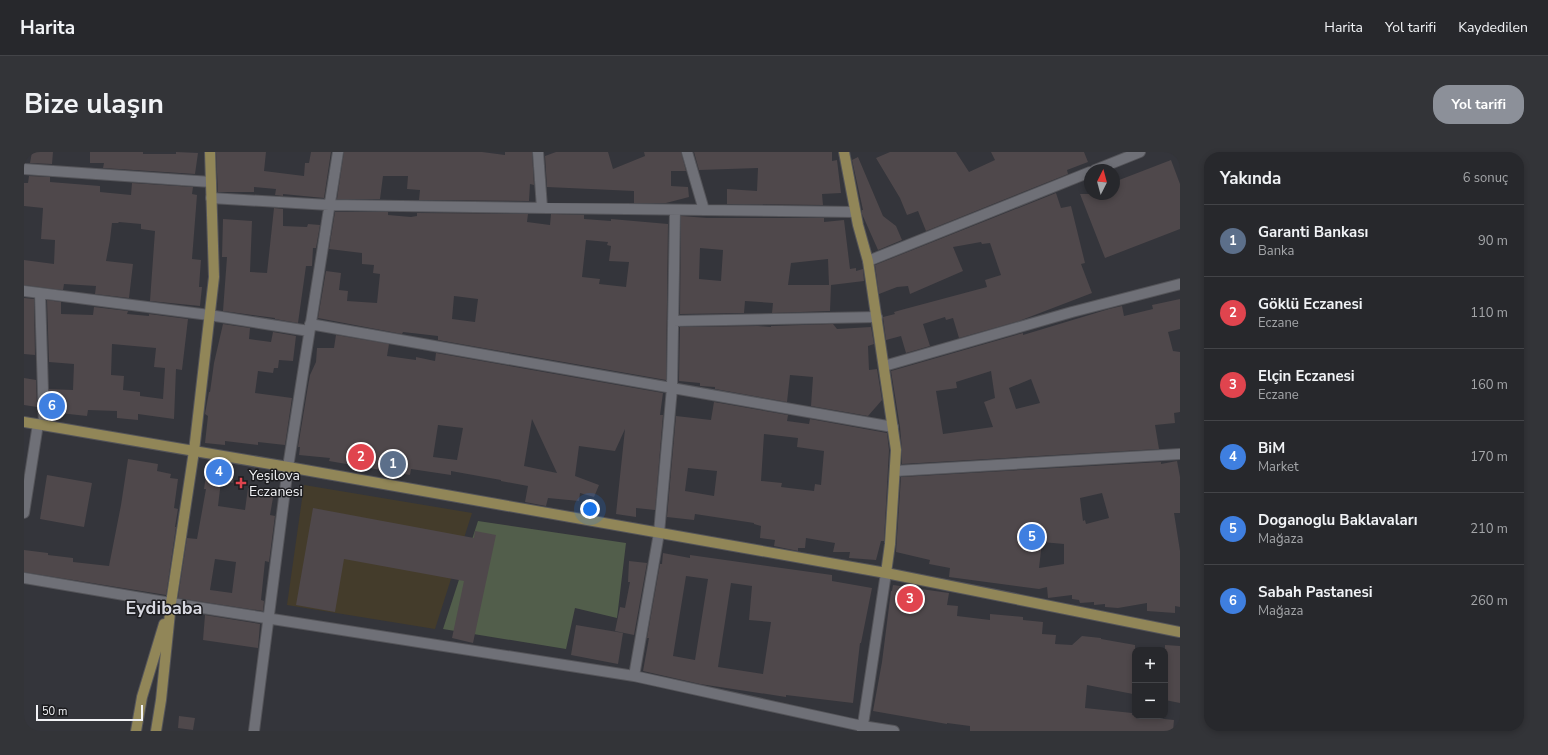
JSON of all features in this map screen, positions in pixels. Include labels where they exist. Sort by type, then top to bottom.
[{"type":"street","points":[[156,731],[161,700],[171,603],[194,451],[214,277],[210,152]]},
{"type":"street","points":[[254,731],[288,467],[338,152]]},
{"type":"street","points":[[538,152],[542,208]]},
{"type":"street","points":[[687,152],[704,210]]},
{"type":"street","points":[[1110,164],[1140,152]]},
{"type":"street","points":[[846,153],[855,212],[868,261],[896,450],[890,544],[862,728]]},
{"type":"street","points":[[24,169],[211,182]]},
{"type":"street","points":[[868,261],[1084,174]]},
{"type":"street","points":[[211,198],[329,205],[855,212]]},
{"type":"street","points":[[634,676],[659,533],[672,388],[675,210]]},
{"type":"street","points":[[884,366],[1072,312],[1180,284]]},
{"type":"street","points":[[24,291],[310,328],[672,388],[893,427]]},
{"type":"street","points":[[24,514],[41,425],[40,292]]},
{"type":"street","points":[[673,321],[877,317]]},
{"type":"street","points":[[24,422],[288,467],[886,573],[1180,632]]},
{"type":"street","points":[[895,471],[1180,454]]},
{"type":"street","points":[[24,578],[268,619],[634,676],[862,728],[894,731]]},
{"type":"street","points":[[136,731],[142,697],[171,603]]},
{"type":"shaded area","points":[[304,485],[472,513],[435,629],[287,605]]},
{"type":"green space","points":[[478,521],[626,543],[617,618],[575,608],[566,649],[443,629]]},
{"type":"building","points":[[32,152],[53,152],[52,164],[30,163]]},
{"type":"building","points":[[90,152],[143,152],[143,154],[176,154],[176,152],[198,153],[195,174],[103,168],[104,163],[90,163]]},
{"type":"building","points":[[216,152],[266,152],[264,171],[304,176],[305,163],[309,163],[311,152],[331,152],[324,198],[283,194],[283,196],[275,195],[276,189],[254,187],[254,192],[218,192]]},
{"type":"building","points":[[344,152],[482,152],[505,155],[505,152],[532,152],[534,185],[530,184],[529,201],[419,200],[420,190],[407,189],[408,176],[383,176],[380,199],[337,199]]},
{"type":"building","points":[[556,152],[608,152],[613,169],[645,156],[644,152],[681,152],[686,171],[671,171],[671,186],[688,187],[689,197],[666,203],[634,203],[634,191],[547,187],[545,156]]},
{"type":"building","points":[[694,152],[832,152],[832,161],[837,160],[841,193],[822,194],[823,205],[727,204],[727,189],[757,191],[758,168],[699,170]]},
{"type":"building","points":[[890,152],[956,152],[969,172],[995,160],[991,152],[1084,152],[1088,162],[1067,170],[1068,174],[926,231],[918,211],[907,215],[900,198],[876,158]]},
{"type":"building","points":[[858,157],[883,216],[896,226],[902,240],[878,250],[862,214],[863,210],[852,160]]},
{"type":"building","points":[[1171,160],[1180,184],[1180,229],[1105,258],[1080,194],[1084,194],[1084,200],[1120,200],[1120,180]]},
{"type":"building","points":[[29,176],[50,177],[50,182],[100,186],[100,192],[131,195],[132,183],[193,187],[192,194],[197,195],[192,259],[201,260],[199,287],[202,287],[200,306],[150,301],[155,231],[141,229],[141,224],[119,222],[112,223],[106,261],[133,264],[129,298],[95,294],[96,286],[64,284],[63,290],[24,285],[24,260],[54,264],[55,240],[41,239],[43,208],[24,206],[24,183],[28,183]]},
{"type":"building","points":[[1056,193],[1061,208],[1071,206],[1085,263],[1081,264],[1092,293],[1019,321],[959,338],[953,318],[946,320],[945,317],[923,324],[930,346],[906,353],[901,336],[886,340],[883,317],[895,314],[894,312],[987,287],[985,280],[1001,275],[990,243],[982,244],[981,242],[953,247],[963,271],[910,294],[908,286],[897,287],[879,294],[875,265]]},
{"type":"building","points":[[274,208],[283,209],[283,226],[307,227],[308,224],[320,225],[316,248],[313,248],[312,266],[306,266],[298,323],[275,318],[223,311],[227,257],[222,257],[223,219],[252,221],[250,272],[267,273]]},
{"type":"building","points":[[335,212],[388,212],[388,215],[411,217],[417,216],[417,213],[528,214],[527,222],[550,225],[551,214],[584,215],[584,219],[611,221],[611,219],[668,224],[666,380],[438,340],[438,336],[403,332],[402,334],[318,318],[326,271],[341,273],[339,290],[348,291],[347,301],[377,303],[380,274],[373,273],[374,265],[362,264],[362,253],[329,249]],"holes":[[[586,240],[608,242],[607,245],[611,246],[609,261],[629,262],[626,287],[599,284],[600,279],[582,277]],[[454,296],[478,299],[475,322],[452,319]]]},
{"type":"building","points":[[681,216],[707,218],[824,218],[824,222],[844,220],[850,269],[856,268],[856,271],[863,269],[864,281],[831,285],[830,311],[772,313],[773,303],[745,301],[744,313],[680,314]],"holes":[[[700,248],[723,250],[721,281],[699,279]],[[828,259],[829,285],[788,285],[791,263]]]},
{"type":"building","points":[[24,298],[34,299],[35,355],[24,354]]},
{"type":"building","points":[[1180,299],[1180,329],[1168,332],[1173,351],[1180,352],[1180,412],[1174,413],[1175,423],[1155,425],[1159,449],[902,464],[900,427],[891,371],[1023,333],[1023,335],[1109,309],[1122,306],[1124,316],[1153,309],[1152,305]],"holes":[[[991,371],[995,398],[984,402],[993,427],[943,434],[936,391],[957,388],[956,382]],[[1031,379],[1040,403],[1016,409],[1009,388]]]},
{"type":"building","points":[[47,300],[61,302],[61,314],[93,315],[94,307],[128,311],[127,314],[149,316],[149,314],[188,319],[182,370],[176,369],[174,419],[138,414],[138,420],[117,418],[117,411],[88,410],[87,416],[50,412],[49,389],[73,390],[74,364],[49,362]],"holes":[[[112,344],[156,348],[154,367],[165,368],[163,399],[140,396],[140,392],[123,390],[124,376],[111,375]]]},
{"type":"building","points":[[223,324],[250,328],[249,339],[271,342],[273,332],[296,336],[293,361],[279,360],[278,368],[274,368],[273,373],[258,371],[255,393],[292,398],[285,445],[258,442],[258,445],[225,441],[225,445],[205,443],[208,416],[205,414]]},
{"type":"building","points":[[833,324],[837,329],[871,327],[874,344],[868,346],[869,370],[877,369],[882,400],[868,416],[811,406],[813,377],[790,375],[787,402],[715,389],[715,387],[700,386],[700,383],[679,381],[680,327],[771,327]]},
{"type":"building","points":[[336,335],[389,344],[387,356],[416,360],[416,357],[435,361],[436,353],[663,393],[660,415],[663,415],[655,510],[636,508],[636,517],[616,514],[625,429],[615,451],[579,446],[575,476],[599,485],[594,497],[580,493],[579,501],[548,498],[546,506],[525,502],[528,486],[501,480],[451,471],[451,475],[411,469],[410,475],[329,461],[330,458],[299,455],[300,447],[298,447],[308,386],[310,375],[316,362],[317,348],[334,348]],"holes":[[[532,419],[557,473],[524,466]],[[438,425],[463,428],[457,460],[433,457]]]},
{"type":"building","points":[[24,378],[36,380],[37,407],[24,405]]},
{"type":"building","points":[[714,402],[788,415],[787,421],[809,424],[810,419],[887,433],[889,450],[884,541],[881,541],[876,560],[849,558],[850,552],[833,552],[835,543],[806,538],[805,548],[798,548],[798,551],[774,546],[775,540],[760,538],[761,526],[754,523],[695,514],[694,520],[667,517],[676,416],[711,420]],"holes":[[[764,434],[798,438],[797,447],[824,451],[821,485],[815,484],[814,491],[781,487],[782,483],[761,481]],[[688,468],[717,471],[714,496],[685,491]]]},
{"type":"building","points":[[128,459],[158,464],[157,471],[171,474],[170,478],[178,479],[174,508],[178,509],[166,595],[24,572],[24,550],[73,558],[73,562],[109,566]]},
{"type":"building","points":[[1177,461],[1180,477],[1180,513],[1174,513],[1180,551],[1180,607],[1175,606],[1175,613],[1147,611],[1147,603],[1118,608],[1105,607],[1105,604],[1094,605],[1094,602],[1080,603],[1079,600],[1072,599],[1072,595],[1048,598],[1047,587],[1039,589],[949,577],[950,568],[929,564],[930,560],[896,552],[901,477],[1161,462],[1161,464]],"holes":[[[1102,493],[1109,518],[1086,524],[1085,520],[1083,521],[1080,498]],[[1042,542],[1064,544],[1064,564],[1039,568]]]},
{"type":"building","points":[[207,469],[234,472],[233,483],[221,481],[218,506],[245,510],[248,488],[274,492],[270,515],[275,516],[269,562],[265,561],[261,600],[264,601],[263,611],[178,598],[187,538],[197,539],[206,489],[204,489]],"holes":[[[215,559],[236,562],[232,593],[210,590]]]},
{"type":"building","points":[[47,475],[92,483],[84,527],[40,519]]},
{"type":"building","points":[[313,508],[474,538],[475,531],[496,535],[473,643],[452,638],[464,581],[344,559],[335,612],[296,605]]},
{"type":"building","points":[[663,553],[690,558],[690,555],[832,575],[832,581],[872,588],[860,643],[853,703],[786,695],[786,697],[700,684],[643,671],[649,638],[647,638],[660,564],[662,564]],"holes":[[[686,576],[708,579],[695,660],[673,656]],[[731,583],[752,586],[749,620],[771,622],[763,674],[718,667]]]},
{"type":"building","points":[[629,561],[647,563],[634,635],[615,631],[620,607],[625,608],[630,582],[628,582]]},
{"type":"building","points":[[893,585],[949,593],[947,605],[958,606],[957,616],[990,620],[990,614],[1023,617],[1023,620],[1043,622],[1042,634],[1056,635],[1055,644],[1072,645],[1082,636],[1101,638],[1135,645],[1135,647],[1132,647],[1132,694],[1087,685],[1085,708],[1132,713],[1132,719],[1174,720],[1173,731],[970,731],[970,726],[947,724],[873,711],[882,662]]},
{"type":"building","points":[[205,615],[260,624],[258,648],[203,640]]},
{"type":"building","points":[[576,625],[623,633],[618,664],[571,655]]},
{"type":"building","points":[[1165,645],[1180,646],[1180,703],[1168,701],[1168,647],[1165,647]]},
{"type":"building","points":[[179,716],[195,718],[193,730],[178,728]]},
{"type":"place","name":"Sabah Pastanesi","points":[[52,406]]},
{"type":"place","name":"Göklü Eczanesi","points":[[361,457]]},
{"type":"place","name":"Garanti Bankası","points":[[393,464]]},
{"type":"place","name":"BiM","points":[[219,472]]},
{"type":"place","name":"Yeşilova Eczanesi","points":[[241,483]]},
{"type":"place","name":"Doganoglu Baklavaları","points":[[1032,537]]},
{"type":"place","name":"Elçin Eczanesi","points":[[910,599]]},
{"type":"district","name":"Eydibaba","points":[[164,608]]}]
